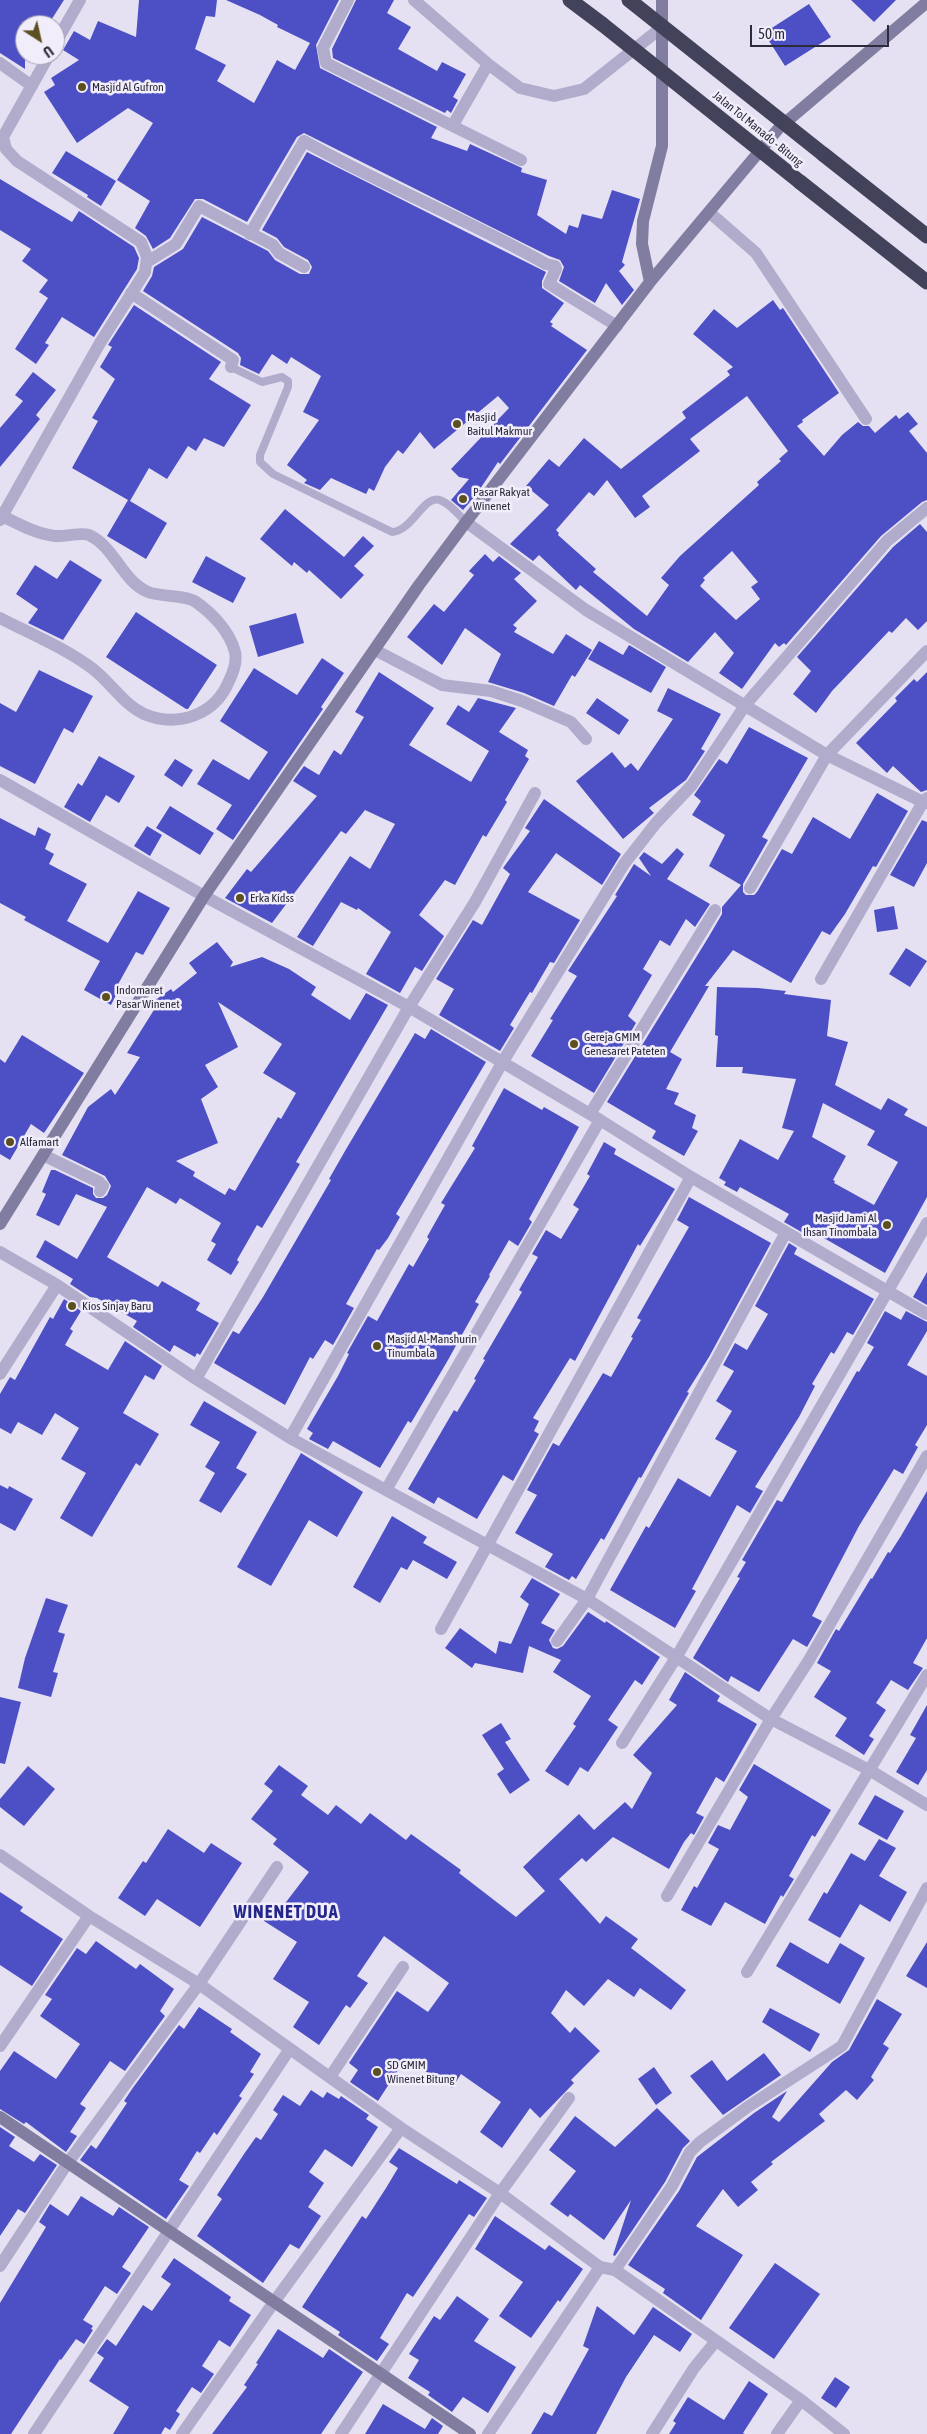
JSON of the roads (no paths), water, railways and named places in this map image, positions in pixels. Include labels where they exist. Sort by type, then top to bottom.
[{"type":"highway","name":"Jalan Tol Manado - Bitung","points":[[570,0],[927,282]]},
{"type":"highway","name":"Jalan Tol Manado - Bitung","points":[[629,0],[927,236]]},
{"type":"street","points":[[65,26],[80,0]]},
{"type":"street","points":[[348,0],[323,48],[326,63],[521,160]]},
{"type":"street","points":[[414,0],[488,64],[520,88],[554,96],[584,89],[661,28]]},
{"type":"street","points":[[650,282],[642,244],[643,220],[662,146],[662,0]]},
{"type":"street","points":[[0,1224],[204,896],[466,522],[650,282],[779,128],[927,2]]},
{"type":"street","points":[[0,63],[32,86]]},
{"type":"street","points":[[453,125],[488,64]]},
{"type":"street","points":[[0,618],[80,660],[95,670],[132,706],[144,714],[161,718],[194,717],[210,708],[224,694],[233,672],[236,654],[224,628],[195,601],[149,592],[136,584],[108,550],[88,534],[54,536],[37,532],[1,518],[100,342],[145,272],[147,262],[141,242],[17,161],[6,149],[3,137],[44,65]]},
{"type":"street","points":[[250,234],[304,141],[402,192],[472,223],[546,264],[555,266],[556,269],[549,284],[616,326]]},
{"type":"street","points":[[147,262],[176,244],[199,206],[274,246],[278,253],[304,267]]},
{"type":"street","points":[[708,212],[756,253],[866,419]]},
{"type":"street","points":[[132,293],[230,358],[232,360],[231,367]]},
{"type":"street","points":[[290,1438],[502,1063],[624,864],[656,823],[692,785],[746,704],[887,542],[927,508]]},
{"type":"street","points":[[466,522],[586,610],[828,754],[926,801],[821,978]]},
{"type":"street","points":[[375,650],[442,684],[492,691],[522,700],[571,722],[586,739]]},
{"type":"street","points":[[750,888],[828,754],[927,651]]},
{"type":"street","points":[[0,780],[204,896],[409,1006],[595,1117],[691,1177],[927,1314]]},
{"type":"street","points":[[196,1379],[409,1006],[475,902],[535,793]]},
{"type":"street","points":[[386,1490],[595,1117],[715,910]]},
{"type":"street","points":[[43,1155],[99,1182],[103,1186],[100,1192]]},
{"type":"street","points":[[441,1629],[691,1177]]},
{"type":"street","points":[[622,1743],[677,1656],[886,1290],[927,1223]]},
{"type":"street","points":[[557,1641],[587,1599],[786,1232]]},
{"type":"street","points":[[0,1252],[58,1285],[196,1379],[290,1438],[486,1546],[587,1599],[771,1719],[871,1771],[927,1805]]},
{"type":"street","points":[[0,1374],[58,1285]]},
{"type":"street","points":[[667,1896],[771,1719],[809,1660],[927,1456]]},
{"type":"street","points":[[747,1972],[871,1771],[927,1675]]},
{"type":"street","points":[[0,1855],[89,1916],[199,1984],[401,2128],[500,2193],[600,2267],[615,2270],[801,2400],[844,2434]]},
{"type":"street","points":[[0,2266],[66,2164],[199,1984],[278,1867]]},
{"type":"street","points":[[615,2270],[672,2186],[690,2152],[700,2142],[749,2106],[842,2046],[927,1888]]},
{"type":"street","points":[[0,2046],[89,1916]]},
{"type":"street","points":[[330,2077],[403,1967]]},
{"type":"street","points":[[34,2434],[289,2050]]},
{"type":"street","points":[[341,2434],[500,2193],[569,2098]]},
{"type":"street","points":[[0,2117],[66,2164],[470,2434]]},
{"type":"street","points":[[182,2434],[274,2302],[401,2128]]},
{"type":"street","points":[[488,2434],[600,2267]]},
{"type":"street","points":[[652,2434],[694,2368],[716,2341]]},
{"type":"street","points":[[777,2434],[801,2400]]},
{"type":"lane","points":[[231,367],[262,382],[282,377],[288,382],[288,387],[260,455],[260,462],[263,467],[273,474],[392,532],[399,532],[407,526],[425,504],[434,499],[442,500],[466,522]]},
{"type":"place","name":"Masjid Al Gufron","points":[[82,87]]},
{"type":"place","name":"Masjid Baitul Makmur","points":[[457,424]]},
{"type":"place","name":"Pasar Rakyat Winenet","points":[[463,499]]},
{"type":"place","name":"Erka Kidss","points":[[240,898]]},
{"type":"place","name":"Indomaret Pasar Winenet","points":[[106,997]]},
{"type":"place","name":"Gereja GMIM Genesaret Pateten","points":[[574,1044]]},
{"type":"place","name":"Alfamart","points":[[10,1142]]},
{"type":"place","name":"Masjid Jami Al Ihsan Tinombala","points":[[887,1225]]},
{"type":"place","name":"Kios Sinjay Baru","points":[[72,1306]]},
{"type":"place","name":"Masjid Al-Manshurin Tinumbala","points":[[377,1346]]},
{"type":"place","name":"SD GMIM Winenet Bitung","points":[[377,2072]]},
{"type":"district","name":"WINENET DUA","points":[[286,1912]]}]
